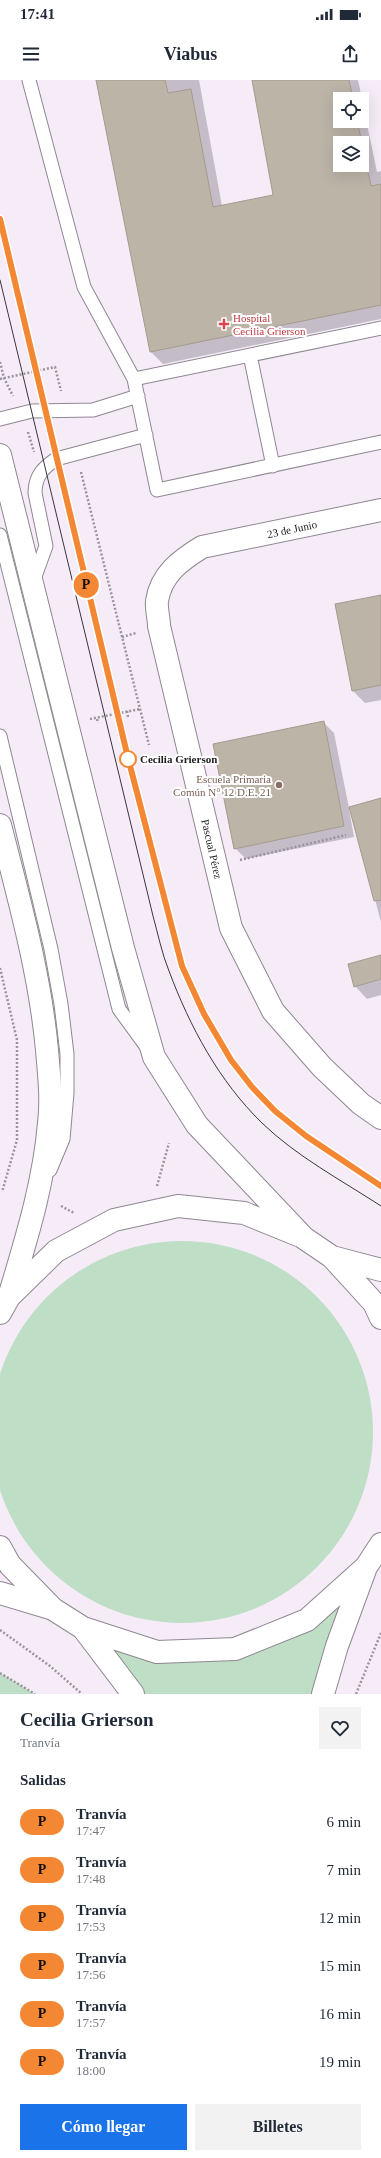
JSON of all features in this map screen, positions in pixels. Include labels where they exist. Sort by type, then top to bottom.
[{"type":"main road","points":[[0,455],[33,582],[123,948],[154,1058],[197,1125],[304,1238]]},
{"type":"main road","name":"23 de Junio","points":[[202,548],[381,510]]},
{"type":"main road","name":"Pascual Pérez","points":[[202,548],[179,561],[164,580],[157,601],[159,626],[231,928],[273,1011],[322,1067],[361,1104],[381,1118]]},
{"type":"main road","points":[[0,825],[21,906],[43,1010],[50,1074],[50,1122],[37,1201],[5,1305]]},
{"type":"main road","points":[[5,1305],[56,1251],[114,1220],[178,1206],[244,1213],[304,1238],[332,1257],[374,1303],[381,1318]]},
{"type":"main road","points":[[332,1257],[381,1270]]},
{"type":"main road","points":[[323,1694],[337,1646],[366,1567],[381,1544]]},
{"type":"main road","points":[[0,1547],[10,1565],[53,1609],[83,1628],[157,1652],[235,1650],[308,1620],[366,1567]]},
{"type":"main road","points":[[0,1593],[53,1609]]},
{"type":"main road","points":[[83,1628],[133,1694]]},
{"type":"lane","points":[[29,80],[84,287],[134,379],[157,490],[381,442]]},
{"type":"lane","points":[[134,379],[381,328]]},
{"type":"lane","points":[[250,356],[273,466]]},
{"type":"lane","points":[[0,419],[32,411],[93,410],[138,396]]},
{"type":"lane","points":[[33,582],[46,546],[35,484],[39,474],[45,466],[56,459],[146,436]]},
{"type":"lane","points":[[0,535],[119,1010],[154,1058]]},
{"type":"lane","points":[[0,736],[50,949],[61,1004],[66,1054],[67,1093],[63,1139],[37,1201]]},
{"type":"path","points":[[76,454],[149,745]]},
{"type":"path","points":[[127,711],[128,717]]},
{"type":"path","points":[[96,719],[98,723]]},
{"type":"path","points":[[216,865],[346,836]]},
{"type":"path","points":[[0,968],[17,1040],[17,1140],[2,1192]]},
{"type":"path","points":[[151,1188],[158,1186],[169,1144]]},
{"type":"path","points":[[61,1206],[73,1214],[80,1212]]},
{"type":"path","points":[[0,1630],[50,1666],[82,1694]]},
{"type":"path","points":[[356,1694],[381,1634]]},
{"type":"path","points":[[0,1673],[34,1694]]},
{"type":"green space","points":[[182,1241],[219,1244],[255,1255],[272,1263],[303,1284],[330,1311],[351,1342],[365,1376],[370,1395],[372,1413],[372,1451],[370,1469],[365,1488],[351,1522],[330,1553],[303,1580],[272,1601],[255,1609],[219,1620],[182,1623],[145,1620],[109,1609],[92,1601],[61,1580],[34,1553],[13,1522],[-1,1488],[-1,1376],[13,1342],[34,1311],[61,1284],[92,1263],[109,1255],[145,1244]]},
{"type":"green space","points":[[366,1567],[323,1694],[133,1694],[83,1628],[157,1652],[235,1649],[307,1620]]},
{"type":"green space","points":[[0,1673],[35,1694],[0,1694]]},
{"type":"building","points":[[96,80],[165,80],[168,93],[191,89],[213,207],[273,195],[252,80],[349,80],[352,92],[333,92],[333,128],[359,128],[360,136],[333,136],[333,172],[368,172],[371,186],[381,184],[381,305],[150,352]]},
{"type":"building","points":[[381,595],[381,685],[352,691],[335,604]]},
{"type":"building","name":"Escuela Primaria Común N° 12 D.E. 21","points":[[324,721],[344,826],[234,849],[213,744]]},
{"type":"building","points":[[381,798],[381,900],[374,901],[349,807]]},
{"type":"building","points":[[381,955],[381,979],[354,987],[348,964]]},
{"type":"tram line","points":[[0,219],[117,713],[182,966],[204,1014],[231,1060],[252,1087],[275,1111],[306,1136],[381,1186]]},
{"type":"tram line","name":"P","points":[[0,219],[44,411],[128,758],[182,966],[204,1014],[231,1060],[252,1087],[275,1111],[306,1136],[381,1186]]},
{"type":"tram line","points":[[0,280],[153,916],[164,958],[177,992],[196,1033],[219,1071],[232,1089],[262,1123],[304,1157],[381,1206]]},
{"type":"place","name":"Hospital Cecilia Grierson","points":[[224,324]]},
{"type":"place","name":"Cecilia Grierson","points":[[128,759]]},
{"type":"place","name":"Escuela Primaria Común N° 12 D.E. 21","points":[[279,785]]}]
